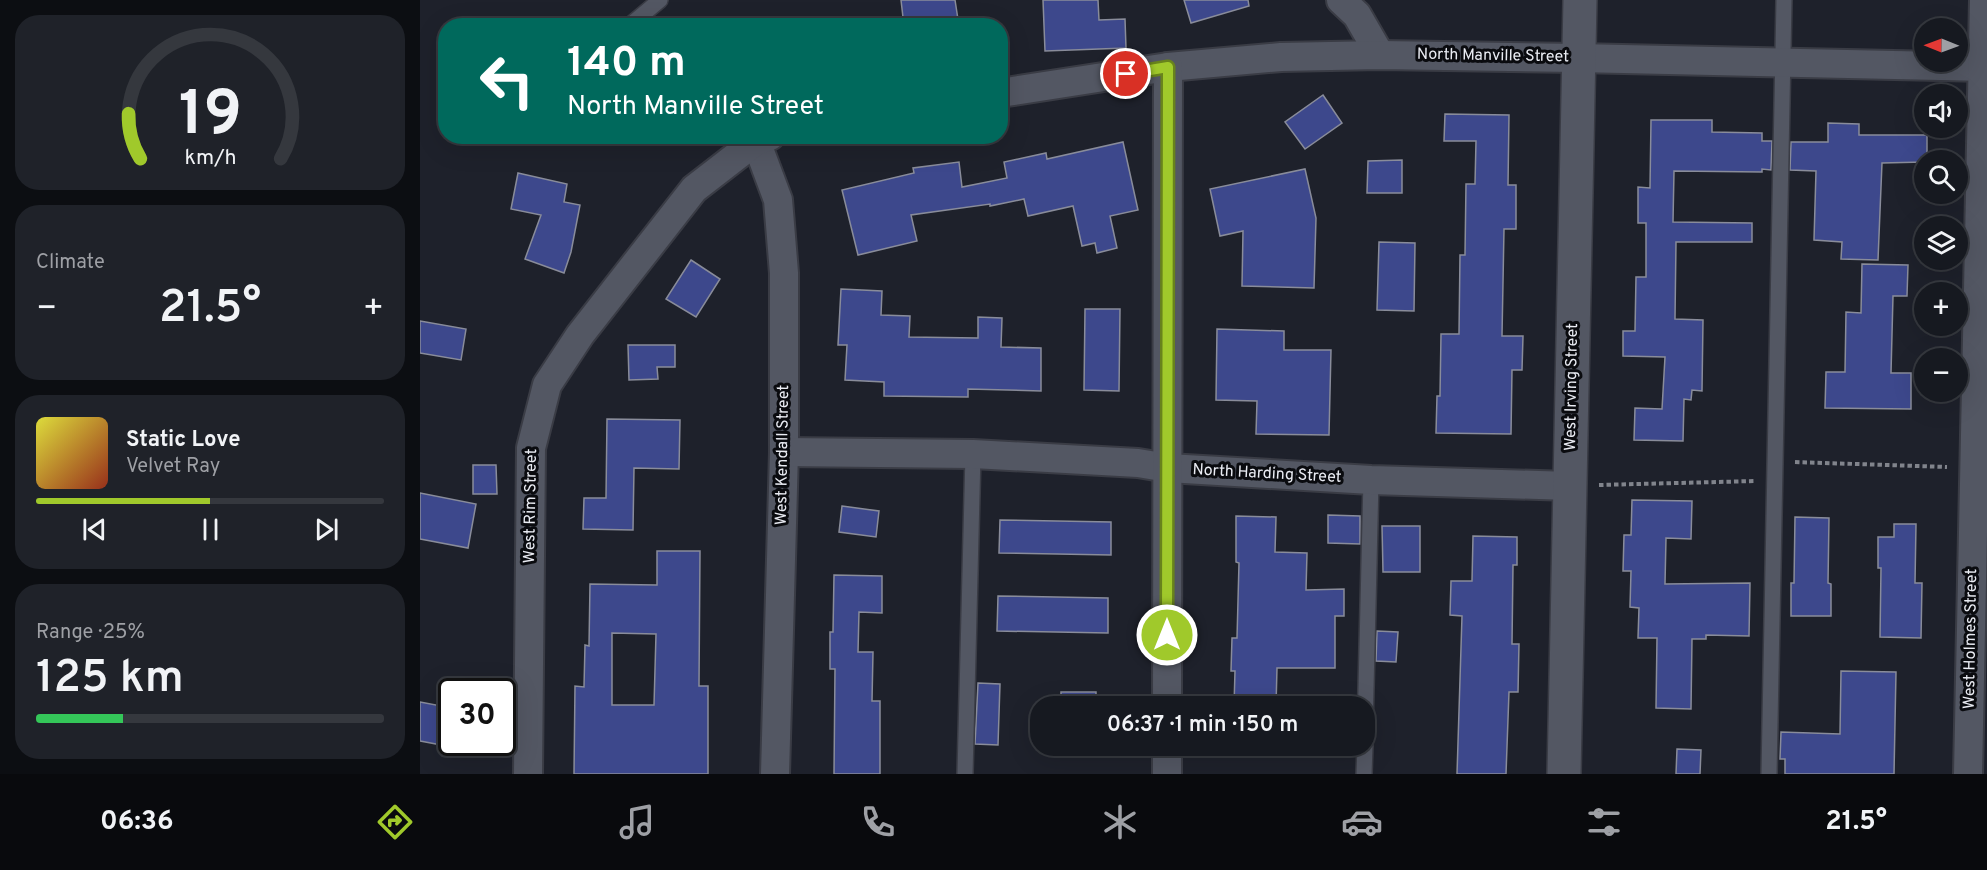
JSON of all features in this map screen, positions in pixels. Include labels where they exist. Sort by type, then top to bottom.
[{"type":"street","points":[[1341,0],[1357,15],[1380,55]]},
{"type":"street","name":"West Irving Street","points":[[1564,774],[1580,0]]},
{"type":"street","name":"West Holmes Street","points":[[1968,774],[1981,468],[1984,0]]},
{"type":"street","name":"North Manville Street","points":[[1008,92],[1168,67],[1281,57],[1380,55],[1985,67]]},
{"type":"street","points":[[1167,696],[1168,67]]},
{"type":"street","name":"West Rim Street","points":[[528,774],[531,447],[547,385],[580,335],[694,189],[756,144]]},
{"type":"street","name":"West Kendall Street","points":[[764,144],[778,200],[784,273],[784,452],[775,774]]},
{"type":"street","name":"North Harding Street","points":[[784,452],[973,454],[1371,480],[1570,486]]},
{"type":"street","points":[[1167,756],[1167,774]]},
{"type":"lane","points":[[639,18],[660,0]]},
{"type":"lane","points":[[1769,774],[1784,0]]},
{"type":"lane","points":[[965,774],[973,454]]},
{"type":"lane","points":[[1366,696],[1371,480]]},
{"type":"lane","points":[[1364,774],[1365,756]]},
{"type":"path","points":[[1775,461],[1981,468]]},
{"type":"path","points":[[1570,486],[1760,481]]},
{"type":"building","points":[[901,0],[955,0],[958,18],[903,18]]},
{"type":"building","points":[[1043,0],[1098,0],[1099,20],[1125,19],[1126,48],[1045,51]]},
{"type":"building","points":[[1184,0],[1248,0],[1249,6],[1191,23]]},
{"type":"building","points":[[1323,95],[1342,123],[1305,149],[1285,122]]},
{"type":"building","points":[[1445,114],[1509,115],[1508,185],[1516,185],[1516,229],[1504,229],[1502,336],[1523,336],[1522,370],[1512,370],[1511,434],[1436,433],[1437,396],[1440,396],[1441,334],[1459,334],[1460,255],[1465,255],[1466,184],[1475,184],[1476,141],[1444,141]]},
{"type":"building","points":[[1651,120],[1712,120],[1712,132],[1762,133],[1762,141],[1772,141],[1771,170],[1762,169],[1762,172],[1674,171],[1673,222],[1752,223],[1752,242],[1676,242],[1675,319],[1703,320],[1702,391],[1692,390],[1691,400],[1684,399],[1683,441],[1634,440],[1635,408],[1662,409],[1665,357],[1623,356],[1623,331],[1635,331],[1636,277],[1646,277],[1646,223],[1638,223],[1638,187],[1650,188]]},
{"type":"building","points":[[1828,123],[1859,124],[1859,135],[1914,135],[1914,138],[1927,138],[1927,150],[1914,150],[1914,162],[1882,163],[1878,260],[1841,259],[1842,242],[1814,240],[1816,171],[1790,170],[1791,142],[1828,142]]},
{"type":"building","points":[[1123,142],[1138,210],[1110,216],[1117,248],[1097,253],[1095,243],[1082,246],[1073,206],[1028,216],[1024,199],[990,206],[990,204],[911,215],[917,241],[858,255],[842,190],[914,173],[913,168],[959,162],[962,187],[1007,178],[1004,162],[1046,153],[1047,159]]},
{"type":"building","points":[[1402,160],[1402,193],[1367,193],[1368,161]]},
{"type":"building","points":[[1305,169],[1316,218],[1314,288],[1242,286],[1243,231],[1220,236],[1210,189]]},
{"type":"building","points":[[518,173],[567,184],[564,202],[580,205],[571,252],[564,273],[525,259],[541,215],[511,209]]},
{"type":"building","points":[[1379,242],[1415,243],[1414,311],[1377,310]]},
{"type":"building","points":[[691,260],[720,279],[696,317],[666,299]]},
{"type":"building","points":[[1862,264],[1908,265],[1907,296],[1893,296],[1891,373],[1911,373],[1911,409],[1825,408],[1826,372],[1845,372],[1846,312],[1861,313]]},
{"type":"building","points":[[841,289],[882,291],[881,315],[910,316],[909,337],[978,338],[978,317],[1002,318],[1001,347],[1041,348],[1041,391],[968,389],[968,397],[884,396],[884,382],[845,380],[847,345],[838,345]]},
{"type":"building","points":[[1085,309],[1120,309],[1119,391],[1084,390]]},
{"type":"building","points":[[420,321],[466,329],[461,360],[420,353]]},
{"type":"building","points":[[1217,329],[1284,331],[1284,350],[1331,350],[1329,435],[1256,434],[1257,401],[1216,400]]},
{"type":"building","points":[[628,345],[675,345],[675,367],[657,367],[658,379],[629,380]]},
{"type":"building","points":[[607,419],[680,420],[679,469],[634,468],[633,530],[583,529],[584,498],[606,498]]},
{"type":"building","points":[[473,465],[496,465],[497,494],[473,494]]},
{"type":"building","points":[[420,493],[476,504],[468,548],[420,539]]},
{"type":"building","points":[[1632,500],[1692,501],[1691,539],[1666,538],[1665,584],[1750,583],[1749,636],[1706,635],[1706,639],[1692,639],[1691,709],[1656,708],[1657,638],[1638,638],[1639,608],[1630,607],[1631,571],[1623,571],[1624,535],[1631,535]]},
{"type":"building","points":[[842,506],[879,511],[876,537],[839,532]]},
{"type":"building","points":[[1328,515],[1360,516],[1360,544],[1328,543]]},
{"type":"building","points":[[1236,516],[1276,517],[1275,552],[1307,553],[1306,590],[1344,589],[1344,616],[1335,616],[1335,668],[1277,668],[1276,696],[1234,696],[1235,671],[1231,671],[1232,638],[1237,638],[1239,563],[1236,562]]},
{"type":"building","points":[[1795,517],[1829,518],[1828,583],[1831,584],[1831,616],[1791,616]]},
{"type":"building","points":[[1000,520],[1111,522],[1111,555],[999,553]]},
{"type":"building","points":[[1894,524],[1916,524],[1915,583],[1922,583],[1921,638],[1880,637],[1881,568],[1878,568],[1878,537],[1894,537]]},
{"type":"building","points":[[1382,526],[1420,526],[1420,572],[1383,572]]},
{"type":"building","points":[[1473,536],[1517,537],[1517,565],[1513,565],[1512,644],[1519,644],[1518,692],[1509,692],[1506,774],[1457,774],[1462,616],[1450,615],[1451,581],[1472,581]]},
{"type":"building","points":[[657,551],[700,551],[699,686],[708,686],[708,774],[574,774],[575,686],[584,687],[585,645],[589,646],[590,584],[657,585]],"holes":[[[612,633],[656,634],[654,705],[612,705]]]},
{"type":"building","points":[[834,575],[882,576],[882,613],[859,612],[858,652],[873,652],[872,701],[880,701],[880,774],[834,774],[835,669],[830,669],[830,632],[833,632]]},
{"type":"building","points":[[998,596],[1108,598],[1108,633],[997,631]]},
{"type":"building","points":[[1377,631],[1398,632],[1396,662],[1376,661]]},
{"type":"building","points":[[1841,671],[1896,672],[1894,774],[1785,774],[1785,759],[1780,759],[1781,732],[1840,734]]},
{"type":"building","points":[[978,683],[1000,684],[998,745],[975,744]]},
{"type":"building","points":[[1061,692],[1096,692],[1096,696],[1061,696]]},
{"type":"building","points":[[420,702],[438,705],[438,744],[420,741]]},
{"type":"building","points":[[1677,749],[1701,750],[1700,774],[1676,774]]},
{"type":"route","points":[[1126,74],[1168,67],[1167,635]]}]
